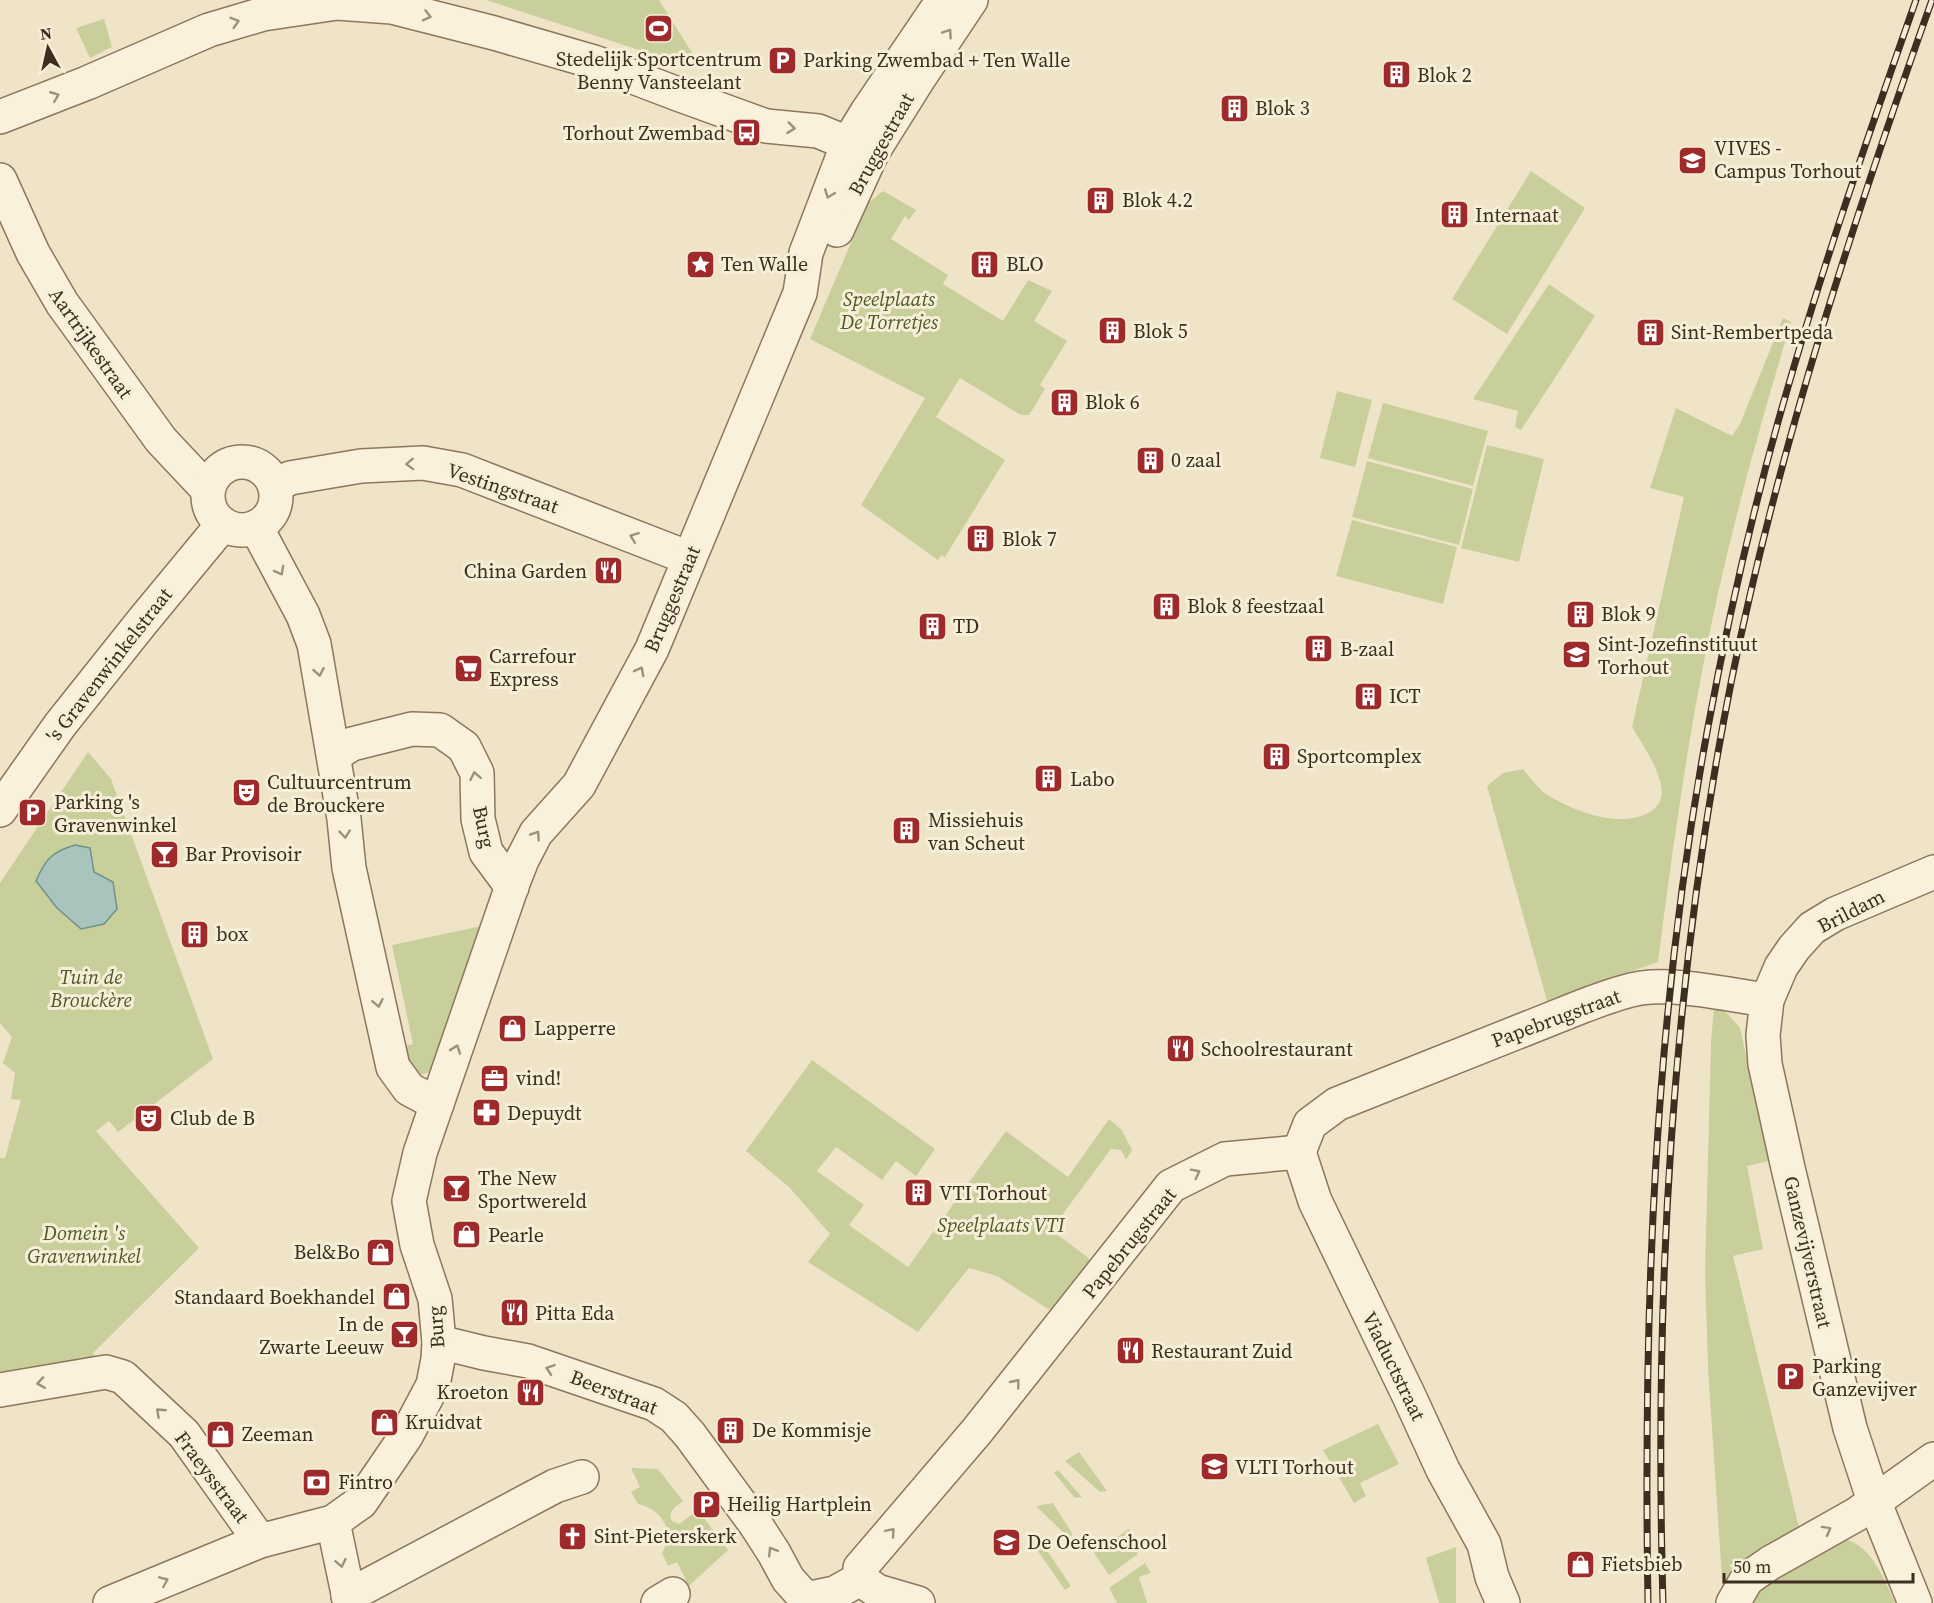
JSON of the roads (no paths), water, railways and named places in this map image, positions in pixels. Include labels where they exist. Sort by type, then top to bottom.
[{"type":"street","name":"Bruggestraat","points":[[860,148],[867,112],[943,0]]},
{"type":"street","name":"Bruggestraat","points":[[512,887],[522,860],[536,833],[579,785],[652,649],[800,293],[806,253],[860,148],[919,78],[971,0]]},
{"type":"street","points":[[0,117],[87,83],[209,30],[263,14],[337,3],[392,7],[494,33],[594,62],[766,126],[818,131],[860,148]]},
{"type":"street","name":"Aartrijkestraat","points":[[0,180],[33,253],[62,303],[160,440],[208,490]]},
{"type":"street","points":[[253,463],[272,478],[275,486],[277,498],[268,519],[256,527],[245,530],[233,529],[223,524],[212,513],[208,501],[208,490],[213,478],[229,464],[253,463]]},
{"type":"street","name":"Vestingstraat","points":[[275,486],[290,478],[319,472],[361,466],[423,463],[462,470],[689,558]]},
{"type":"street","name":"'s Gravenwinkelstraat","points":[[0,810],[68,716],[223,524]]},
{"type":"street","points":[[256,527],[303,615],[314,644],[334,755],[349,867],[393,1067],[409,1089],[437,1104]]},
{"type":"street","name":"Burg","points":[[333,1522],[361,1502],[406,1436],[433,1385],[439,1342],[435,1299],[417,1245],[409,1201],[420,1153],[512,887],[486,852],[478,819],[477,773],[464,747],[440,730],[412,729],[352,744],[334,755]]},
{"type":"street","name":"Brildam","points":[[1767,1000],[1781,967],[1812,928],[1835,914],[1934,872]]},
{"type":"street","name":"Papebrugstraat","points":[[861,1579],[860,1568],[977,1431],[1171,1186],[1225,1159],[1299,1152],[1310,1124],[1337,1104],[1583,1006],[1640,988],[1703,990],[1767,1000]]},
{"type":"street","name":"Ganzevijverstraat","points":[[1767,1000],[1762,1035],[1765,1064],[1851,1428],[1874,1501],[1915,1603]]},
{"type":"street","name":"Viaductstraat","points":[[1299,1152],[1315,1202],[1410,1396],[1443,1470],[1484,1544],[1495,1594]]},
{"type":"street","name":"Beerstraat","points":[[439,1342],[528,1361],[654,1404],[675,1417],[690,1435],[756,1526],[788,1579],[806,1599],[835,1593],[861,1579]]},
{"type":"street","name":"Fraeysstraat","points":[[0,1390],[106,1372],[123,1377],[184,1434],[260,1541]]},
{"type":"street","points":[[1733,1603],[1747,1579],[1770,1563],[1857,1514],[1934,1459]]},
{"type":"street","points":[[110,1603],[260,1541],[333,1522],[349,1599],[555,1486],[582,1477]]},
{"type":"street","points":[[861,1579],[877,1591],[918,1603]]},
{"type":"water","points":[[75,845],[90,848],[94,872],[113,882],[117,909],[104,924],[81,929],[57,908],[36,881],[54,854]]},
{"type":"railway","points":[[1648,1603],[1648,1383],[1656,1164],[1675,945],[1708,727],[1749,535],[1793,369],[1826,262],[1916,0]]},
{"type":"railway","points":[[1663,1603],[1661,1371],[1671,1139],[1694,907],[1711,792],[1751,591],[1795,420],[1846,251],[1932,0]]},
{"type":"place","name":"Stedelijk Sportcentrum Benny Vansteelant","points":[[659,28]]},
{"type":"place","name":"Parking Zwembad + Ten Walle","points":[[782,60]]},
{"type":"place","name":"Blok 2","points":[[1396,75]]},
{"type":"place","name":"Blok 3","points":[[1234,108]]},
{"type":"place","name":"Torhout Zwembad","points":[[746,133]]},
{"type":"place","name":"VIVES - Campus Torhout","points":[[1693,160]]},
{"type":"place","name":"Blok 4.2","points":[[1101,200]]},
{"type":"place","name":"Internaat","points":[[1454,215]]},
{"type":"place","name":"Ten Walle","points":[[700,264]]},
{"type":"place","name":"BLO","points":[[985,264]]},
{"type":"place","name":"Blok 5","points":[[1112,331]]},
{"type":"place","name":"Sint-Rembertpeda","points":[[1650,332]]},
{"type":"place","name":"Blok 6","points":[[1064,402]]},
{"type":"place","name":"0 zaal","points":[[1150,460]]},
{"type":"place","name":"Blok 7","points":[[981,539]]},
{"type":"place","name":"China Garden","points":[[608,571]]},
{"type":"place","name":"Blok 8 feestzaal","points":[[1166,606]]},
{"type":"place","name":"Blok 9","points":[[1580,614]]},
{"type":"place","name":"TD","points":[[932,626]]},
{"type":"place","name":"B-zaal","points":[[1319,649]]},
{"type":"place","name":"Sint-Jozefinstituut Torhout","points":[[1577,655]]},
{"type":"place","name":"Carrefour Express","points":[[468,668]]},
{"type":"place","name":"ICT","points":[[1368,696]]},
{"type":"place","name":"Sportcomplex","points":[[1276,756]]},
{"type":"place","name":"Labo","points":[[1049,779]]},
{"type":"place","name":"Cultuurcentrum de Brouckere","points":[[246,793]]},
{"type":"place","name":"Parking 's Gravenwinkel","points":[[33,813]]},
{"type":"place","name":"Missiehuis van Scheut","points":[[907,831]]},
{"type":"place","name":"Bar Provisoir","points":[[164,854]]},
{"type":"place","name":"box","points":[[195,934]]},
{"type":"place","name":"Lapperre","points":[[513,1028]]},
{"type":"place","name":"Schoolrestaurant","points":[[1180,1049]]},
{"type":"place","name":"vind!","points":[[495,1078]]},
{"type":"place","name":"Depuydt","points":[[486,1113]]},
{"type":"place","name":"Club de B","points":[[149,1118]]},
{"type":"place","name":"The New Sportwereld","points":[[457,1189]]},
{"type":"place","name":"VTI Torhout","points":[[918,1193]]},
{"type":"place","name":"Pearle","points":[[467,1235]]},
{"type":"place","name":"Bel&Bo","points":[[381,1252]]},
{"type":"place","name":"Standaard Boekhandel","points":[[396,1297]]},
{"type":"place","name":"Pitta Eda","points":[[514,1313]]},
{"type":"place","name":"In de Zwarte Leeuw","points":[[405,1335]]},
{"type":"place","name":"Restaurant Zuid","points":[[1130,1351]]},
{"type":"place","name":"Parking Ganzevijver","points":[[1791,1377]]},
{"type":"place","name":"Kroeton","points":[[530,1392]]},
{"type":"place","name":"Kruidvat","points":[[384,1422]]},
{"type":"place","name":"De Kommisje","points":[[731,1430]]},
{"type":"place","name":"Zeeman","points":[[221,1434]]},
{"type":"place","name":"VLTI Torhout","points":[[1214,1467]]},
{"type":"place","name":"Fintro","points":[[317,1482]]},
{"type":"place","name":"Heilig Hartplein","points":[[706,1504]]},
{"type":"place","name":"Sint-Pieterskerk","points":[[573,1536]]},
{"type":"place","name":"De Oefenschool","points":[[1006,1542]]},
{"type":"place","name":"Fietsbieb","points":[[1580,1564]]},
{"type":"park label","name":"Speelplaats De Torretjes","points":[[889,310]]},
{"type":"park label","name":"Tuin de Brouckère","points":[[91,988]]},
{"type":"park label","name":"Speelplaats VTI","points":[[1001,1225]]},
{"type":"park label","name":"Domein 's Gravenwinkel","points":[[84,1244]]}]
